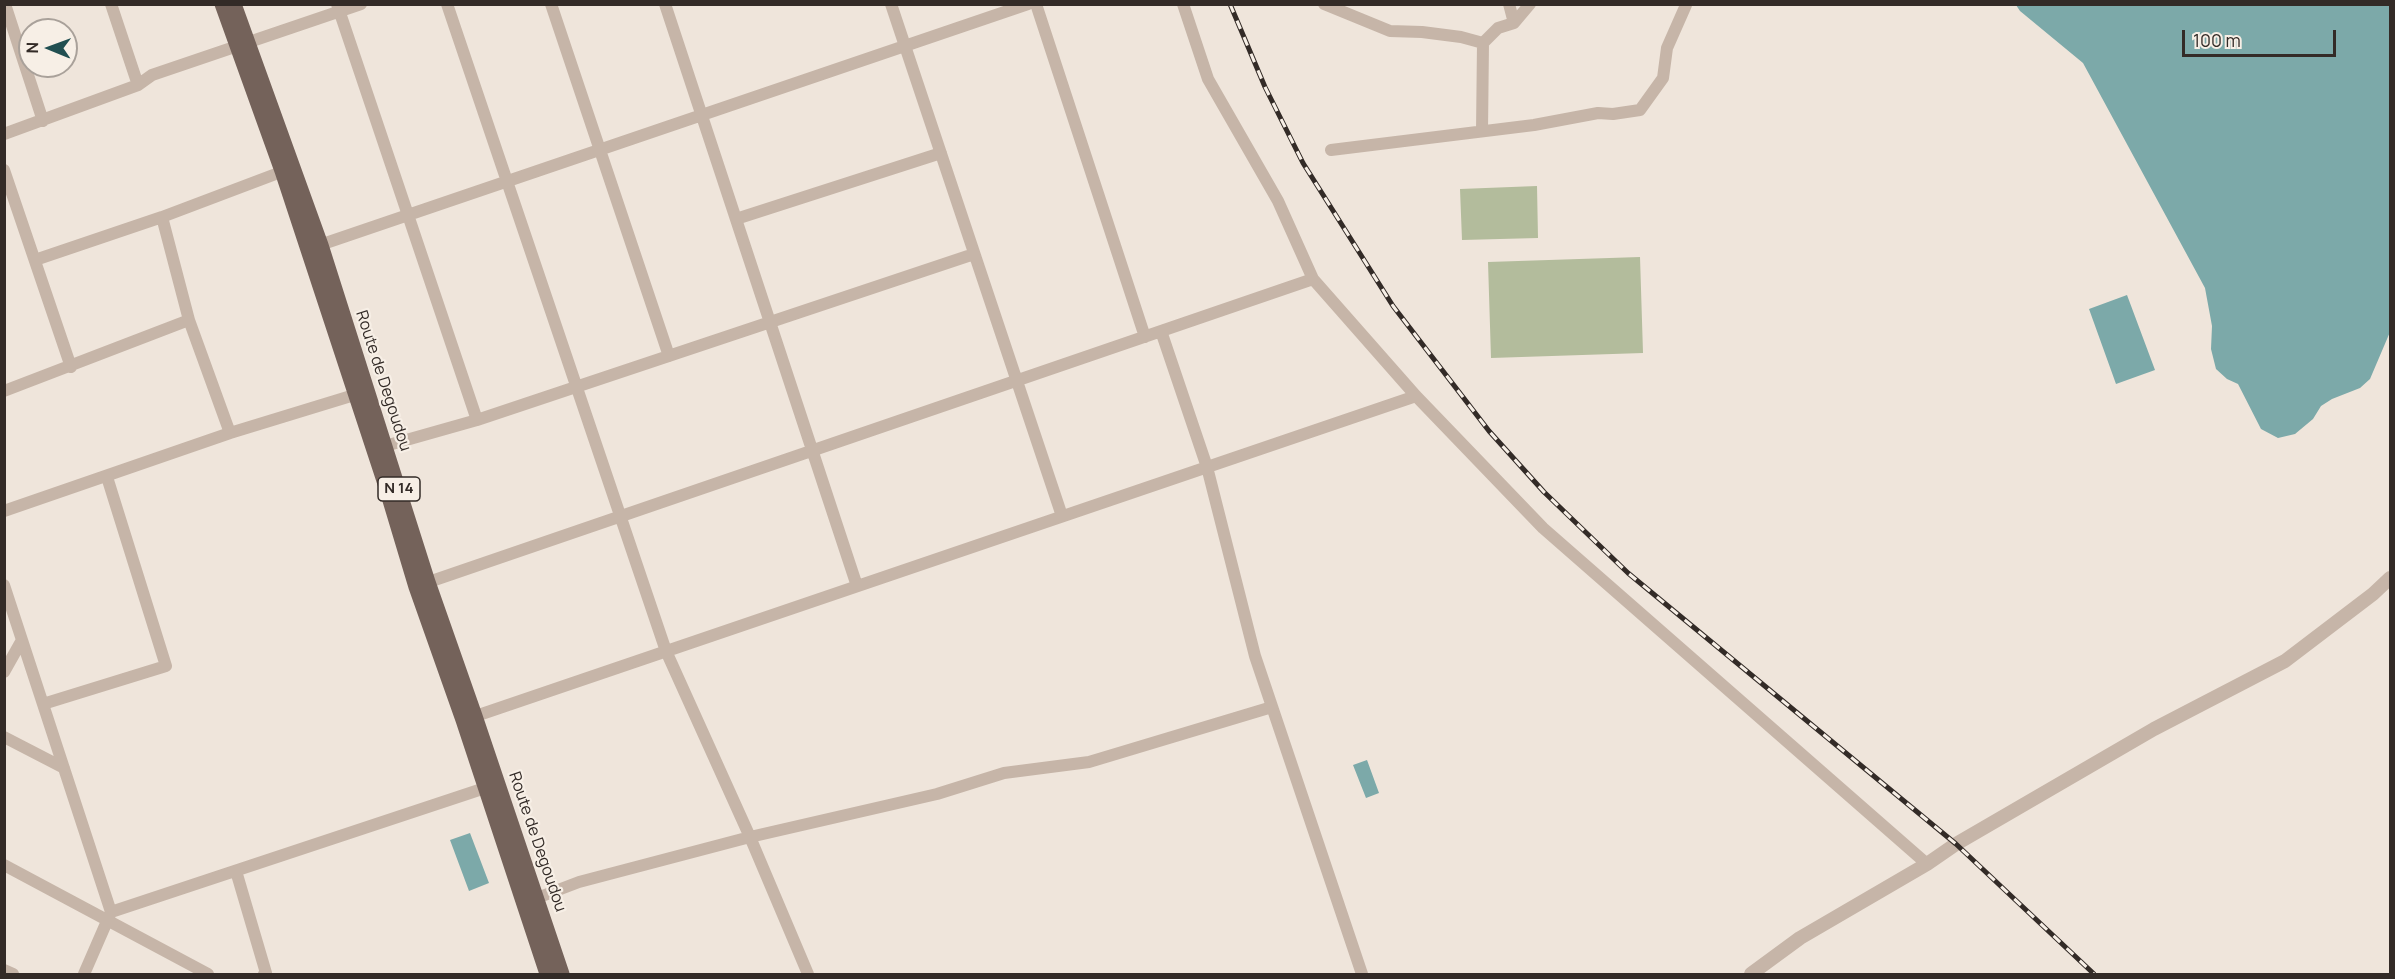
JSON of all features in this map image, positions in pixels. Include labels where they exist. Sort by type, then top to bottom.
[{"type":"main road","name":"Route de Degoudou","points":[[222,4],[242,44],[287,170],[380,448],[422,584],[469,718],[517,842],[562,975]]},
{"type":"main road","name":"Route de Degoudou","points":[[234,4],[242,44]]},
{"type":"main road","name":"Route de Degoudou","points":[[469,718],[485,788],[547,975]]},
{"type":"street","points":[[5,4],[43,121]]},
{"type":"street","points":[[111,4],[138,85]]},
{"type":"street","points":[[4,134],[138,85],[152,75],[338,8],[361,4]]},
{"type":"street","points":[[447,4],[666,651],[750,837],[808,975]]},
{"type":"street","points":[[551,4],[669,356]]},
{"type":"street","points":[[665,4],[857,586]]},
{"type":"street","points":[[891,4],[1062,516]]},
{"type":"street","points":[[314,248],[1028,4]]},
{"type":"street","points":[[1036,4],[1144,337]]},
{"type":"street","points":[[1183,4],[1208,79],[1278,201],[1313,279],[1416,396],[1543,528],[1927,864]]},
{"type":"street","points":[[1324,4],[1390,31],[1461,37],[1483,43]]},
{"type":"street","points":[[1509,4],[1514,23]]},
{"type":"street","points":[[1482,131],[1483,43],[1498,28],[1514,23],[1530,4]]},
{"type":"street","points":[[1331,150],[1482,131],[1598,113],[1613,114],[1640,110],[1663,78],[1667,48],[1686,5]]},
{"type":"street","points":[[338,8],[477,420]]},
{"type":"street","points":[[736,219],[941,153]]},
{"type":"street","points":[[4,170],[71,367]]},
{"type":"street","points":[[35,260],[162,217],[287,170]]},
{"type":"street","points":[[162,217],[189,320],[230,433]]},
{"type":"street","points":[[380,448],[477,420],[974,254]]},
{"type":"street","points":[[422,584],[1313,279]]},
{"type":"street","points":[[4,391],[189,320]]},
{"type":"street","points":[[1161,332],[1207,467],[1255,656],[1362,975]]},
{"type":"street","points":[[4,511],[230,433],[362,393]]},
{"type":"street","points":[[469,718],[1416,396]]},
{"type":"street","points":[[43,704],[166,666],[107,477]]},
{"type":"street","points":[[1751,975],[1800,938],[1927,864],[1956,844],[2154,729],[2285,661],[2391,578]]},
{"type":"street","points":[[4,585],[64,768],[109,916],[84,975]]},
{"type":"street","points":[[4,672],[22,640]]},
{"type":"street","points":[[537,898],[579,882],[750,837],[937,794],[1004,773],[1089,762],[1272,707]]},
{"type":"street","points":[[4,737],[64,768]]},
{"type":"street","points":[[109,916],[485,788]]},
{"type":"street","points":[[4,865],[109,916],[208,975]]},
{"type":"street","points":[[236,871],[266,973],[264,975]]},
{"type":"street","points":[[4,970],[13,975]]},
{"type":"green space","points":[[1537,186],[1538,238],[1462,240],[1460,189]]},
{"type":"green space","points":[[1640,257],[1643,353],[1491,358],[1488,262]]},
{"type":"water","points":[[2016,5],[2390,5],[2390,332],[2370,379],[2360,388],[2321,406],[2313,419],[2295,434],[2278,438],[2261,429],[2238,384],[2227,379],[2216,369],[2211,349],[2212,326],[2205,288],[2083,63],[2020,11]]},
{"type":"water","points":[[2127,295],[2155,370],[2116,384],[2089,309]]},
{"type":"water","points":[[1367,760],[1379,793],[1366,798],[1353,765]]},
{"type":"water","points":[[470,833],[489,883],[469,891],[450,840]]},
{"type":"railway","points":[[1230,4],[1265,87],[1303,163],[1393,306],[1489,431],[1544,492],[1628,573],[1956,844],[2094,974]]}]
